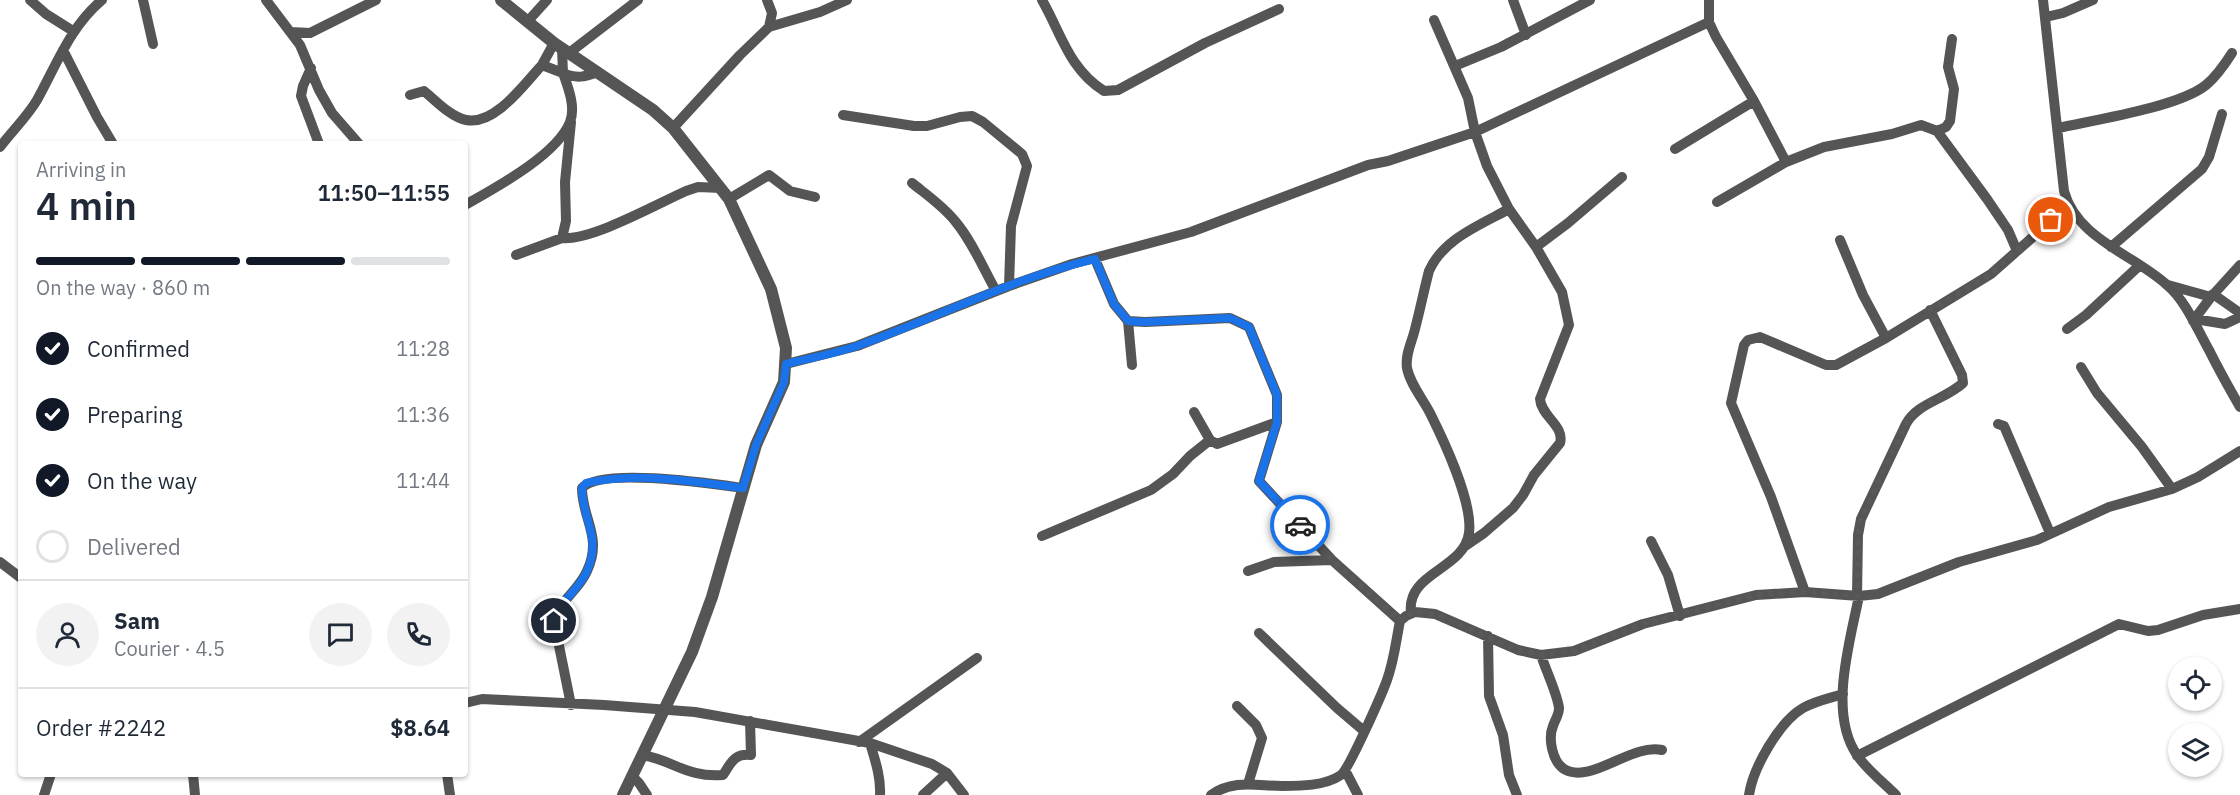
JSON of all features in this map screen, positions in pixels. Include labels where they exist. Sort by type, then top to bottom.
[{"type":"street","points":[[30,0],[73,32]]},
{"type":"street","points":[[0,147],[36,101],[73,32],[89,11],[102,0]]},
{"type":"street","points":[[143,0],[153,44]]},
{"type":"street","points":[[266,0],[291,32],[332,113],[356,141]]},
{"type":"street","points":[[291,32],[310,33],[376,0]]},
{"type":"street","points":[[501,0],[562,48],[653,110],[674,128],[729,199],[771,289],[786,348],[784,382],[756,445],[712,597],[692,652],[623,795]]},
{"type":"street","points":[[528,21],[547,0]]},
{"type":"street","points":[[410,95],[424,91],[455,115],[466,120],[478,120],[490,115],[515,96],[542,64],[562,48],[638,0]]},
{"type":"street","points":[[767,0],[772,13],[769,27]]},
{"type":"street","points":[[674,128],[740,55],[769,27],[819,12],[847,0]]},
{"type":"street","points":[[1042,0],[1058,35],[1082,73],[1104,91],[1118,90],[1205,43],[1279,9]]},
{"type":"street","points":[[1513,0],[1526,35]]},
{"type":"street","points":[[1455,66],[1526,35],[1590,0]]},
{"type":"street","points":[[1708,0],[1709,22],[1716,37],[1754,101],[1786,162]]},
{"type":"street","points":[[2043,0],[2064,191],[2068,206],[2079,220],[2111,247],[2168,285],[2194,320],[2240,407]]},
{"type":"street","points":[[2046,17],[2063,13],[2093,0]]},
{"type":"street","points":[[1411,613],[1410,604],[1416,588],[1454,559],[1465,546],[1513,508],[1524,495],[1534,475],[1560,443],[1562,437],[1543,411],[1540,399],[1569,325],[1562,292],[1536,247],[1509,209],[1487,166],[1475,132],[1468,98],[1434,20]]},
{"type":"street","points":[[786,364],[857,346],[1009,286],[1072,264],[1191,232],[1368,165],[1389,161],[1475,132],[1709,22]]},
{"type":"street","points":[[1936,130],[1946,127],[1950,120],[1954,89],[1948,67],[1952,39]]},
{"type":"street","points":[[561,238],[566,221],[565,182],[571,122],[570,91],[563,73],[562,48]]},
{"type":"street","points":[[63,50],[111,141]]},
{"type":"street","points":[[2058,128],[2163,104],[2194,93],[2211,80],[2232,53]]},
{"type":"street","points":[[542,64],[574,77],[583,78],[598,72]]},
{"type":"street","points":[[311,68],[301,96],[318,141]]},
{"type":"street","points":[[1675,149],[1754,101]]},
{"type":"street","points":[[2111,247],[2202,169],[2209,158],[2222,114]]},
{"type":"street","points":[[843,115],[914,126],[927,126],[972,116],[983,122],[1022,154],[1027,166],[1011,226],[1009,286]]},
{"type":"street","points":[[468,203],[509,180],[540,158],[571,122]]},
{"type":"street","points":[[1717,202],[1786,162],[1824,147],[1892,134],[1921,125],[1936,130],[2008,230],[2017,250]]},
{"type":"street","points":[[729,199],[770,176],[790,191],[815,197]]},
{"type":"street","points":[[1536,247],[1622,177]]},
{"type":"street","points":[[912,183],[942,207],[963,231],[996,291]]},
{"type":"street","points":[[516,255],[561,238],[569,239],[588,235],[686,190],[698,187],[721,188]]},
{"type":"street","points":[[1805,592],[1771,496],[1731,403],[1744,345],[1748,340],[1760,337],[1831,366],[1886,338],[1991,274],[2068,206]]},
{"type":"street","points":[[1465,546],[1469,534],[1466,501],[1430,415],[1409,375],[1407,354],[1429,271],[1435,259],[1466,233],[1509,209]]},
{"type":"street","points":[[1840,240],[1863,296],[1886,338]]},
{"type":"street","points":[[1095,259],[1114,304],[1128,321],[1132,365]]},
{"type":"street","points":[[2067,329],[2086,315],[2140,265]]},
{"type":"street","points":[[2194,320],[2212,295],[2240,265]]},
{"type":"street","points":[[2168,285],[2212,295],[2240,315],[2225,324],[2194,320]]},
{"type":"street","points":[[1896,795],[1857,756],[1848,741],[1843,721],[1843,694],[1858,596],[1858,535],[1861,519],[1910,417],[1917,410],[1950,393],[1963,383],[1962,375],[1930,310]]},
{"type":"street","points":[[1128,321],[1230,318],[1249,327],[1277,395],[1277,422],[1259,481],[1332,560],[1400,621]]},
{"type":"street","points":[[2081,367],[2097,393],[2142,447],[2172,489]]},
{"type":"street","points":[[1194,412],[1210,440],[1220,444],[1277,422]]},
{"type":"street","points":[[1998,424],[2004,426],[2050,533]]},
{"type":"street","points":[[1042,536],[1151,490],[1173,474],[1210,440]]},
{"type":"street","points":[[1211,795],[1229,786],[1311,784],[1340,776],[1345,770],[1387,680],[1400,621],[1411,613],[1419,611],[1435,614],[1518,650],[1541,655],[1574,651],[1619,632],[1660,619],[1680,616],[1756,595],[1805,592],[1858,596],[1886,592],[1959,562],[2037,540],[2109,507],[2172,489],[2198,477],[2240,451]]},
{"type":"street","points":[[571,705],[554,621],[556,612],[579,585],[588,570],[592,552],[593,533],[582,497],[582,488],[586,483],[596,481],[633,478],[674,479],[743,488]]},
{"type":"street","points":[[1651,541],[1668,575],[1680,616]]},
{"type":"street","points":[[1248,571],[1274,562],[1332,560]]},
{"type":"street","points":[[0,562],[18,576]]},
{"type":"street","points":[[1857,756],[2120,624],[2148,631],[2158,630],[2203,615],[2240,609]]},
{"type":"street","points":[[1259,633],[1364,731]]},
{"type":"street","points":[[1488,636],[1489,696],[1503,735],[1509,775],[1517,795]]},
{"type":"street","points":[[1541,655],[1559,708],[1551,736],[1556,759],[1563,768],[1572,771],[1588,771],[1646,749],[1662,750]]},
{"type":"street","points":[[864,742],[977,658]]},
{"type":"street","points":[[1749,795],[1760,764],[1775,737],[1793,716],[1802,708],[1843,694]]},
{"type":"street","points":[[468,702],[482,699],[694,712],[864,742],[932,764],[947,773],[964,795]]},
{"type":"street","points":[[1237,706],[1256,725],[1262,738],[1248,784]]},
{"type":"street","points":[[642,755],[657,758],[699,775],[723,775],[735,756],[751,755],[750,722]]},
{"type":"street","points":[[864,742],[876,764],[880,795]]},
{"type":"street","points":[[1345,770],[1358,795]]},
{"type":"street","points":[[922,795],[947,773]]},
{"type":"street","points":[[632,776],[647,795]]},
{"type":"street","points":[[44,795],[50,777]]},
{"type":"street","points":[[193,777],[195,795]]},
{"type":"street","points":[[447,777],[450,795]]},
{"type":"way so far","points":[[1300,525],[1332,560],[1400,621],[1419,611],[1435,614],[1518,650],[1541,655],[1574,651],[1643,624],[1756,595],[1805,592],[1857,596],[1858,527],[1906,424],[1917,410],[1950,393],[1963,383],[1962,375],[1930,310],[1991,274],[2051,220]]},
{"type":"route","points":[[554,621],[556,612],[579,585],[588,570],[593,533],[582,497],[582,488],[586,483],[633,478],[674,479],[743,488],[756,445],[784,382],[786,364],[857,346],[1009,286],[1072,264],[1095,259],[1114,304],[1128,321],[1230,318],[1249,327],[1277,395],[1277,422],[1259,481],[1300,525]]}]
